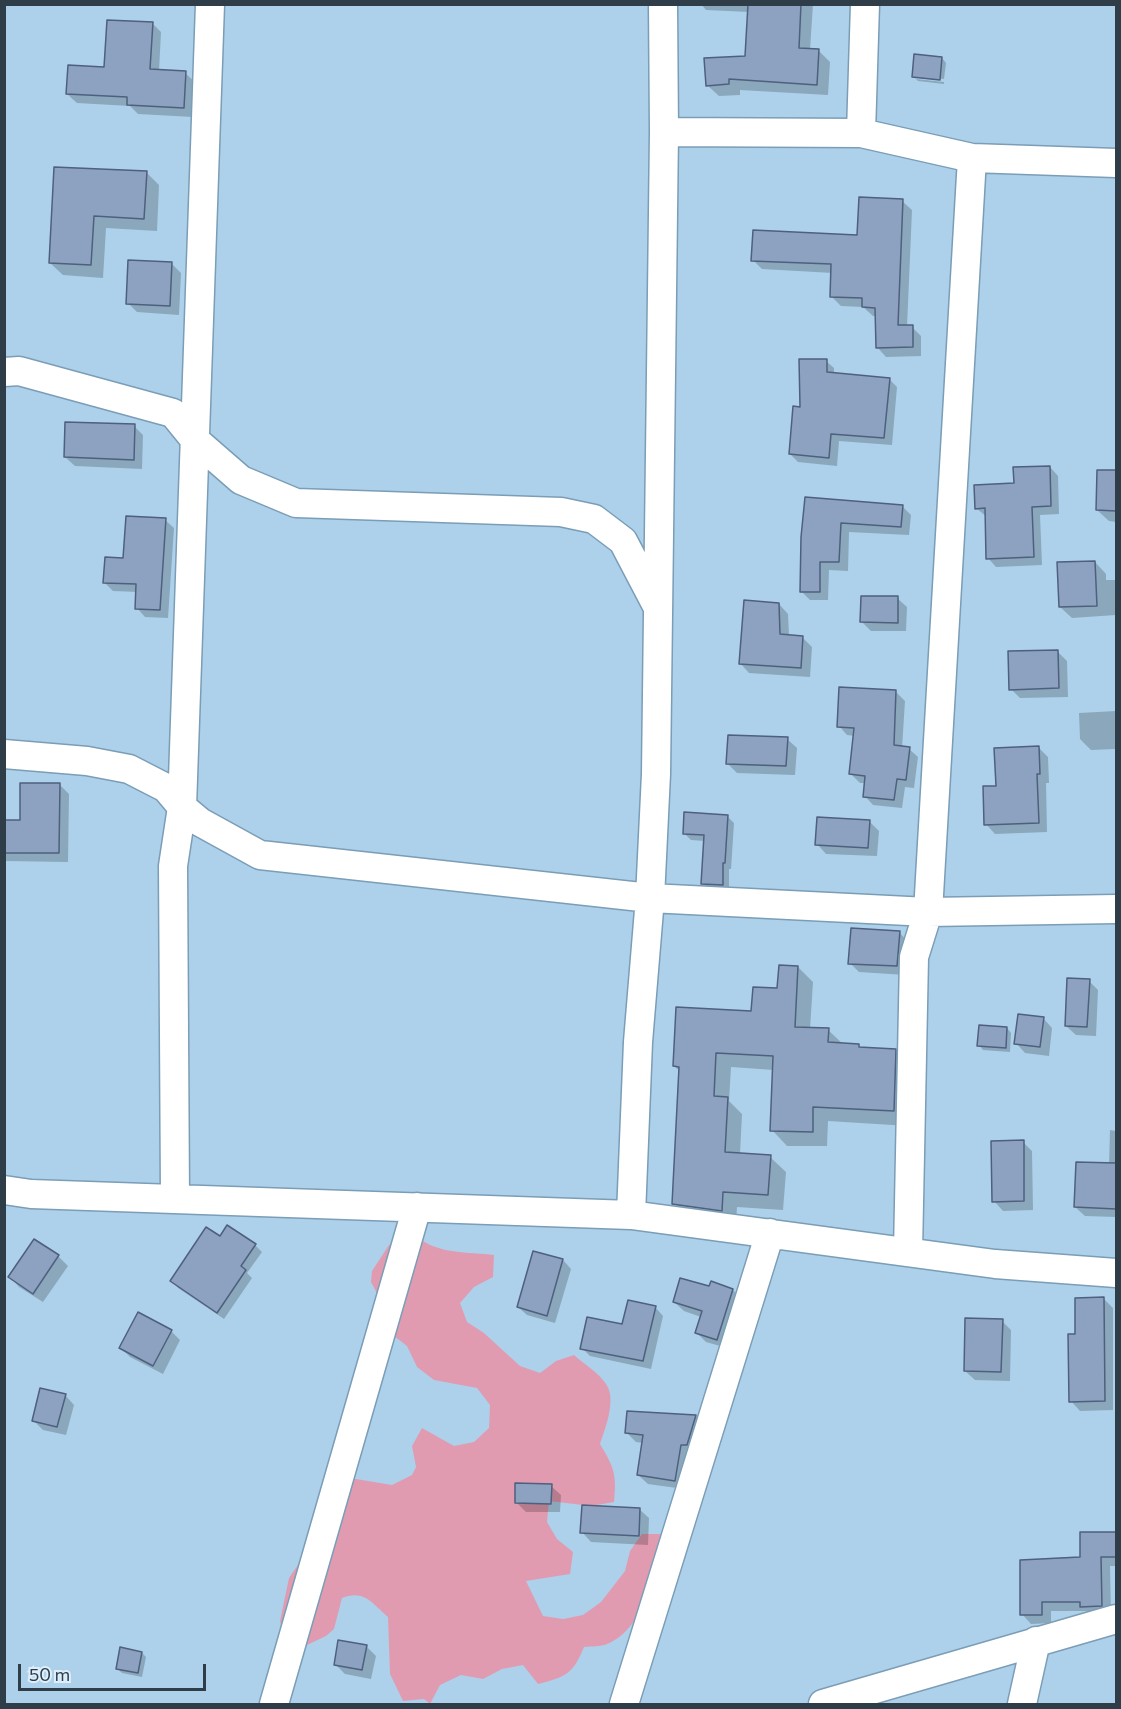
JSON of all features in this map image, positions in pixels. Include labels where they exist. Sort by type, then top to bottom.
[{"type":"street","points":[[175,1198],[173,866],[182,807],[210,4]]},
{"type":"street","points":[[631,1215],[638,1042],[650,898],[656,774],[664,132],[663,4]]},
{"type":"street","points":[[861,133],[865,4]]},
{"type":"street","points":[[664,132],[861,133],[972,159],[1116,163]]},
{"type":"street","points":[[908,1252],[914,957],[928,912],[972,159]]},
{"type":"street","points":[[4,372],[19,371],[172,413],[195,440],[241,480],[296,503],[561,512],[594,519],[623,541],[658,608]]},
{"type":"street","points":[[4,754],[87,761],[129,769],[166,788],[182,807],[200,822],[260,855],[650,898],[928,912],[1116,909]]},
{"type":"street","points":[[4,1190],[31,1194],[631,1215],[995,1264],[1116,1273]]},
{"type":"street","points":[[274,1704],[417,1207]]},
{"type":"street","points":[[624,1704],[770,1233]]},
{"type":"street","points":[[822,1704],[1116,1618]]},
{"type":"street","points":[[1022,1704],[1036,1641]]},
{"type":"shaded area","points":[[408,1237],[418,1237],[434,1247],[494,1255],[493,1277],[474,1287],[460,1303],[467,1322],[484,1333],[520,1366],[540,1373],[556,1361],[574,1355],[599,1376],[609,1390],[609,1414],[600,1444],[613,1471],[614,1502],[591,1506],[549,1501],[547,1522],[557,1539],[573,1552],[570,1574],[526,1581],[543,1616],[563,1619],[583,1615],[601,1602],[625,1571],[630,1551],[642,1534],[661,1534],[651,1581],[640,1612],[620,1636],[605,1645],[584,1647],[572,1669],[555,1679],[538,1684],[523,1665],[502,1669],[483,1679],[461,1675],[440,1685],[430,1704],[424,1699],[403,1701],[390,1674],[388,1617],[362,1596],[342,1598],[334,1629],[326,1636],[307,1645],[285,1641],[280,1621],[289,1578],[313,1543],[332,1475],[392,1485],[412,1475],[416,1467],[412,1446],[422,1428],[454,1446],[474,1442],[489,1428],[490,1405],[477,1388],[434,1380],[417,1367],[407,1346],[389,1332],[386,1310],[371,1282],[372,1271],[389,1245]]},
{"type":"building","points":[[748,4],[801,4],[799,48],[819,49],[817,85],[729,79],[729,84],[706,86],[704,58],[745,56]]},
{"type":"building","points":[[107,20],[153,22],[150,69],[186,71],[184,108],[127,105],[127,97],[66,94],[68,65],[104,67]]},
{"type":"building","points":[[914,54],[942,57],[940,80],[912,77]]},
{"type":"building","points":[[54,167],[147,171],[144,219],[94,216],[91,265],[49,263]]},
{"type":"building","points":[[859,197],[903,199],[898,325],[913,325],[913,347],[876,348],[875,308],[862,307],[862,298],[830,297],[831,264],[751,261],[753,230],[857,235]]},
{"type":"building","points":[[128,260],[172,262],[170,306],[126,304]]},
{"type":"building","points":[[799,359],[827,359],[827,372],[890,378],[884,438],[831,434],[829,458],[789,454],[793,406],[800,407]]},
{"type":"building","points":[[65,422],[135,424],[134,460],[64,457]]},
{"type":"building","points":[[1050,466],[1051,506],[1032,507],[1034,557],[986,559],[985,508],[975,509],[974,485],[1014,483],[1013,467]]},
{"type":"building","points":[[1097,470],[1116,470],[1116,511],[1096,510]]},
{"type":"building","points":[[805,497],[903,505],[901,527],[841,523],[839,562],[820,562],[820,592],[800,592],[801,537]]},
{"type":"building","points":[[126,516],[166,518],[160,610],[135,609],[136,584],[103,583],[105,557],[123,558]]},
{"type":"building","points":[[1095,561],[1097,606],[1059,607],[1057,562]]},
{"type":"building","points":[[861,596],[898,596],[898,623],[860,622]]},
{"type":"building","points":[[744,600],[779,603],[780,634],[803,636],[801,668],[739,664]]},
{"type":"building","points":[[1058,650],[1059,688],[1009,690],[1008,651]]},
{"type":"building","points":[[839,687],[896,690],[894,745],[910,747],[906,780],[897,779],[894,800],[863,797],[865,776],[849,774],[854,728],[837,727]]},
{"type":"building","points":[[728,735],[788,737],[786,766],[726,764]]},
{"type":"building","points":[[1039,746],[1040,774],[1037,774],[1039,823],[984,825],[983,786],[996,786],[994,748]]},
{"type":"building","points":[[20,783],[60,783],[59,853],[4,853],[4,820],[20,820]]},
{"type":"building","points":[[684,812],[728,815],[723,885],[701,884],[704,835],[683,834]]},
{"type":"building","points":[[817,817],[870,820],[868,848],[815,845]]},
{"type":"building","points":[[851,928],[900,931],[897,966],[848,964]]},
{"type":"building","points":[[779,965],[798,966],[795,1027],[829,1028],[828,1042],[896,1049],[894,1111],[813,1107],[813,1132],[770,1131],[773,1056],[716,1053],[714,1096],[728,1097],[725,1152],[771,1155],[768,1195],[723,1192],[722,1211],[672,1204],[679,1067],[673,1066],[676,1007],[751,1011],[753,987],[777,988]]},
{"type":"building","points":[[1067,978],[1090,979],[1087,1027],[1065,1026]]},
{"type":"building","points":[[1018,1014],[1044,1017],[1040,1047],[1014,1044]]},
{"type":"building","points":[[979,1025],[1007,1027],[1006,1048],[977,1046]]},
{"type":"building","points":[[1024,1140],[1024,1201],[992,1202],[991,1141]]},
{"type":"building","points":[[1076,1162],[1116,1163],[1116,1209],[1074,1207]]},
{"type":"building","points":[[227,1225],[256,1244],[241,1266],[246,1270],[217,1313],[170,1281],[206,1227],[220,1236]]},
{"type":"building","points":[[34,1239],[59,1255],[33,1294],[8,1277]]},
{"type":"building","points":[[533,1251],[563,1259],[547,1316],[517,1307]]},
{"type":"building","points":[[680,1278],[709,1286],[711,1281],[733,1289],[717,1340],[695,1333],[702,1311],[673,1302]]},
{"type":"building","points":[[1104,1297],[1105,1401],[1069,1402],[1068,1334],[1075,1334],[1075,1298]]},
{"type":"building","points":[[628,1300],[656,1306],[643,1361],[580,1349],[587,1317],[622,1324]]},
{"type":"building","points":[[138,1312],[172,1330],[153,1366],[119,1348]]},
{"type":"building","points":[[965,1318],[1003,1319],[1001,1372],[964,1371]]},
{"type":"building","points":[[40,1388],[66,1394],[57,1427],[32,1421]]},
{"type":"building","points":[[627,1411],[696,1415],[687,1445],[681,1445],[675,1481],[637,1475],[643,1435],[625,1433]]},
{"type":"building","points":[[515,1483],[552,1484],[551,1504],[515,1503]]},
{"type":"building","points":[[582,1505],[640,1508],[639,1536],[580,1533]]},
{"type":"building","points":[[1080,1532],[1116,1532],[1116,1557],[1101,1557],[1102,1606],[1080,1607],[1080,1602],[1042,1602],[1042,1615],[1020,1615],[1020,1560],[1080,1557]]},
{"type":"building","points":[[338,1640],[367,1645],[362,1670],[334,1665]]},
{"type":"building","points":[[120,1647],[142,1652],[138,1673],[116,1669]]}]
